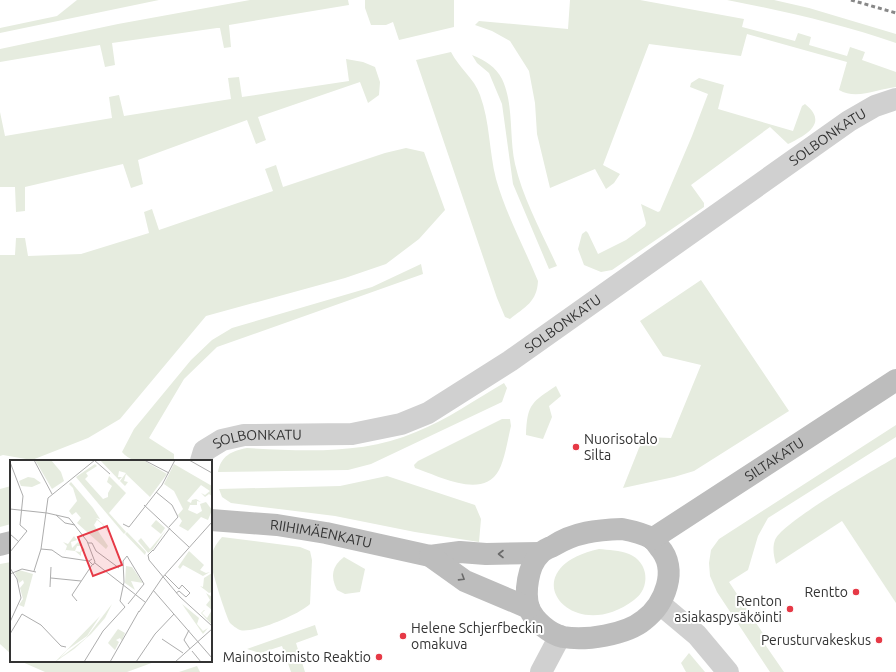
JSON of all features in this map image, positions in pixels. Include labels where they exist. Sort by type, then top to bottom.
[{"type":"street","name":"SOLBONKATU","points":[[201,460],[204,451],[222,440],[244,435],[352,434],[401,424],[428,413],[510,361],[849,121],[875,106],[896,99]]},
{"type":"street","name":"SILTAKATU","points":[[652,538],[896,380]]},
{"type":"street","name":"RIIHIMÄENKATU","points":[[212,520],[277,525],[319,532],[430,556],[460,552],[486,554],[540,553]]},
{"type":"street","points":[[622,529],[652,538],[665,553],[669,573],[667,587],[660,604],[643,621],[618,632],[576,640],[560,636],[544,628],[529,608],[527,593],[534,562],[540,553],[566,537],[588,531],[622,529]]},
{"type":"street","points":[[0,545],[10,542]]},
{"type":"street","name":"RIIHIMÄENKATU","points":[[430,556],[465,581],[529,608]]},
{"type":"street","points":[[660,604],[697,635],[728,672]]},
{"type":"street","points":[[541,672],[560,636]]},
{"type":"shaded area","points":[[77,0],[159,0],[0,33],[0,28],[57,16]]},
{"type":"shaded area","points":[[250,0],[348,0],[349,5],[229,25],[231,47],[224,48],[220,28],[217,28],[112,43],[115,65],[105,67],[100,45],[0,62],[0,49],[118,24]]},
{"type":"shaded area","points":[[365,0],[454,0],[454,27],[399,40],[393,22],[386,25],[371,25],[365,8]]},
{"type":"shaded area","points":[[570,0],[640,0],[744,19],[742,27],[795,41],[798,33],[811,37],[809,45],[847,56],[850,47],[865,52],[862,60],[896,72],[896,87],[860,94],[846,93],[839,90],[847,62],[747,34],[741,56],[649,44],[603,165],[620,174],[614,183],[606,189],[595,169],[550,188],[537,134],[535,103],[529,71],[510,41],[492,31],[475,25],[479,21],[568,29]]},
{"type":"shaded area","points":[[727,0],[774,0],[809,8],[896,34],[896,43],[812,18]]},
{"type":"shaded area","points":[[451,52],[474,83],[480,95],[486,116],[492,158],[500,192],[538,281],[533,299],[510,319],[505,317],[497,298],[416,60]]},
{"type":"shaded area","points":[[472,55],[490,64],[502,79],[506,89],[510,110],[513,154],[518,177],[533,216],[557,266],[549,269],[513,184],[502,104],[489,73],[477,63]]},
{"type":"shaded area","points":[[346,59],[363,62],[375,67],[380,82],[379,95],[368,103],[360,82],[258,117],[266,140],[256,144],[247,120],[138,160],[143,184],[131,188],[123,164],[25,187],[25,211],[16,212],[15,187],[0,187],[0,112],[5,136],[112,118],[109,97],[119,95],[124,116],[231,99],[228,78],[239,77],[242,97],[349,81]]},
{"type":"shaded area","points":[[699,78],[724,85],[718,109],[793,131],[802,106],[805,104],[812,111],[815,117],[815,123],[812,128],[802,137],[788,144],[770,127],[691,185],[704,203],[704,207],[612,270],[601,272],[584,265],[578,249],[582,234],[586,231],[598,254],[626,240],[645,226],[646,223],[641,204],[658,212],[660,211],[708,94],[690,87],[691,83]]},
{"type":"shaded area","points":[[406,148],[424,152],[445,210],[419,239],[386,264],[345,278],[206,316],[120,419],[88,438],[32,460],[3,455],[0,456],[0,255],[15,255],[16,238],[25,238],[28,256],[81,254],[149,233],[144,212],[152,209],[159,230],[273,191],[265,169],[276,165],[283,187],[385,153]]},
{"type":"shaded area","points":[[421,264],[423,274],[217,347],[184,379],[149,438],[174,454],[174,460],[136,460],[122,452],[134,429],[191,360],[212,340],[232,328],[372,287]]},
{"type":"shaded area","points":[[701,280],[789,411],[694,471],[623,488],[645,437],[671,438],[701,365],[663,356],[640,321]]},
{"type":"shaded area","points":[[504,383],[507,388],[502,402],[371,464],[348,470],[218,472],[219,466],[224,458],[236,451],[247,448],[333,450],[375,445],[396,439],[439,422]]},
{"type":"shaded area","points":[[556,386],[561,396],[549,406],[552,417],[543,439],[526,435],[528,417],[532,405],[541,396]]},
{"type":"shaded area","points":[[502,419],[510,419],[511,426],[505,454],[499,470],[492,479],[472,485],[448,480],[415,468],[414,465],[418,461]]},
{"type":"shaded area","points":[[896,425],[896,437],[768,518],[758,536],[748,570],[729,582],[768,641],[764,643],[784,672],[770,672],[717,592],[710,576],[709,563],[711,550],[719,539]]},
{"type":"shaded area","points":[[896,457],[896,603],[842,521],[776,564],[774,543],[781,532],[811,509]]},
{"type":"shaded area","points":[[387,476],[475,505],[481,519],[479,542],[415,532],[335,516],[231,503],[222,497],[219,489],[340,486]]},
{"type":"shaded area","points":[[10,486],[10,524],[0,527],[0,489]]},
{"type":"shaded area","points":[[222,537],[300,547],[310,551],[312,560],[310,604],[287,618],[255,629],[240,630],[233,626],[225,612],[212,566],[212,555],[217,543]]},
{"type":"shaded area","points":[[599,549],[614,550],[629,554],[636,558],[644,569],[645,582],[643,589],[634,600],[611,612],[589,615],[572,610],[559,600],[554,587],[558,572],[572,559]]},
{"type":"shaded area","points":[[344,557],[365,569],[360,592],[345,594],[337,590],[333,580],[333,572],[337,564]]},
{"type":"shaded area","points":[[10,562],[10,653],[0,644],[0,564]]},
{"type":"shaded area","points":[[315,625],[318,635],[296,643],[305,672],[291,672],[282,646],[260,653],[247,649]]},
{"type":"shaded area","points":[[689,653],[705,672],[686,672],[681,663]]},
{"type":"shaded area","points":[[22,662],[154,662],[127,672],[45,672]]},
{"type":"shaded area","points":[[197,666],[200,672],[179,672]]},
{"type":"railway","points":[[851,0],[896,13]]},
{"type":"place","name":"Nuorisotalo Silta","points":[[576,447]]},
{"type":"place","name":"Rentto","points":[[856,592]]},
{"type":"place","name":"Renton asiakaspysäköinti","points":[[790,609]]},
{"type":"place","name":"Helene Schjerfbeckin omakuva","points":[[403,636]]},
{"type":"place","name":"Perusturvakeskus","points":[[879,640]]},
{"type":"place","name":"Mainostoimisto Reaktio","points":[[379,657]]}]
